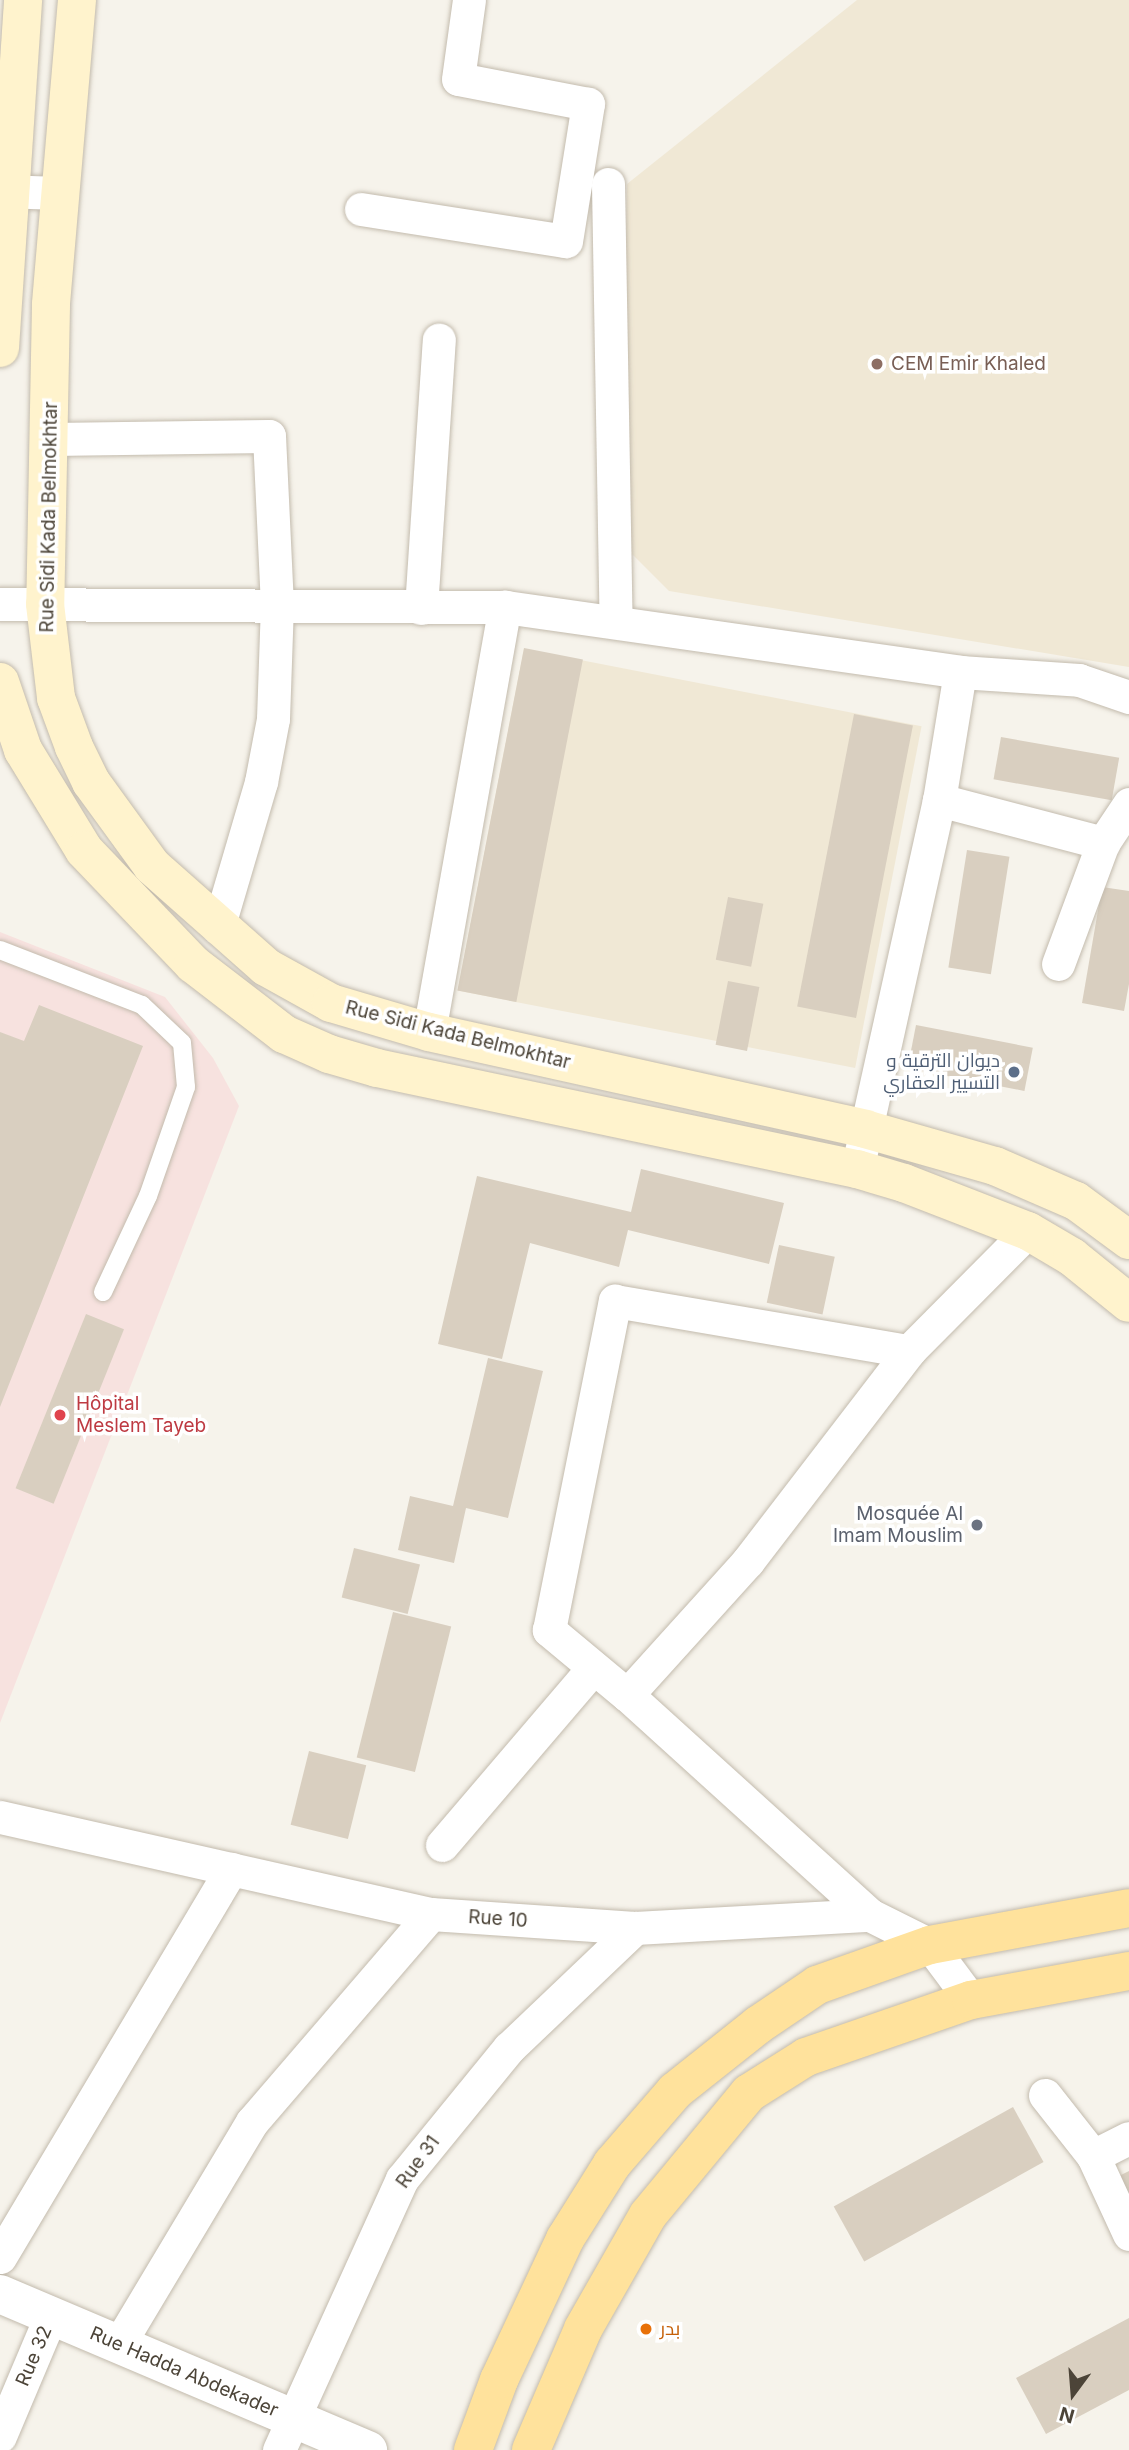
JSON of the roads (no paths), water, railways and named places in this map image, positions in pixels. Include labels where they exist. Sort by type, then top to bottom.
[{"type":"main road","name":"Rue Sidi Kada Belmokhtar","points":[[77,0],[57,193],[45,604],[56,698],[91,782],[152,866],[218,928],[266,967],[331,1003],[429,1032],[864,1129],[1037,1181],[1076,1201],[1129,1240]]},
{"type":"main road","points":[[0,348],[4,191],[14,17]]},
{"type":"main road","points":[[0,682],[23,750],[84,850],[193,964],[284,1034],[329,1054],[377,1068],[857,1169],[973,1207],[1028,1231],[1072,1257],[1129,1303]]},
{"type":"main road","points":[[473,2450],[499,2380],[565,2239],[612,2164],[675,2091],[758,2025],[817,1985],[930,1945],[1129,1908]]},
{"type":"main road","points":[[531,2450],[583,2329],[648,2215],[749,2093],[806,2057],[971,2000],[1129,1971]]},
{"type":"street","points":[[360,209],[566,241],[588,104],[458,79],[470,0]]},
{"type":"street","points":[[608,184],[616,622]]},
{"type":"street","points":[[4,191],[57,193]]},
{"type":"street","points":[[421,608],[439,340]]},
{"type":"street","points":[[50,439],[269,436],[277,604],[273,719],[261,782],[218,928]]},
{"type":"street","points":[[0,604],[505,607],[960,672],[1079,680],[1129,697]]},
{"type":"street","points":[[429,1032],[505,607]]},
{"type":"street","points":[[857,1169],[939,800],[960,672]]},
{"type":"street","points":[[939,800],[1103,843]]},
{"type":"street","points":[[1058,964],[1103,843],[1129,804]]},
{"type":"street","points":[[627,1695],[748,1561],[909,1351],[1028,1231]]},
{"type":"street","points":[[870,1915],[627,1695],[549,1630],[615,1301],[909,1351]]},
{"type":"street","points":[[442,1845],[593,1668]]},
{"type":"street","name":"Rue 10","points":[[0,1818],[431,1914],[635,1928],[870,1915],[930,1945],[971,2000]]},
{"type":"street","points":[[0,2258],[231,1869]]},
{"type":"street","points":[[119,2344],[252,2122],[431,1914]]},
{"type":"street","name":"Rue 31","points":[[286,2434],[402,2179],[509,2048],[635,1928]]},
{"type":"street","points":[[1045,2095],[1093,2156],[1129,2234]]},
{"type":"street","points":[[1093,2156],[1129,2138]]},
{"type":"street","name":"Rue Hadda Abdekader","points":[[0,2294],[119,2344],[286,2434],[368,2450]]},
{"type":"street","name":"Rue 32","points":[[0,2436],[51,2315]]},
{"type":"lane","points":[[0,950],[142,1005],[182,1042],[186,1087],[148,1196],[103,1292]]},
{"type":"place","name":"CEM Emir Khaled","points":[[877,364]]},
{"type":"place","name":"ديوان الترقية و التسيير العقاري","points":[[1014,1072]]},
{"type":"place","name":"Hôpital Meslem Tayeb","points":[[60,1415]]},
{"type":"place","name":"Mosquée Al Imam Mouslim","points":[[977,1525]]},
{"type":"place","name":"بدر","points":[[646,2329]]}]
